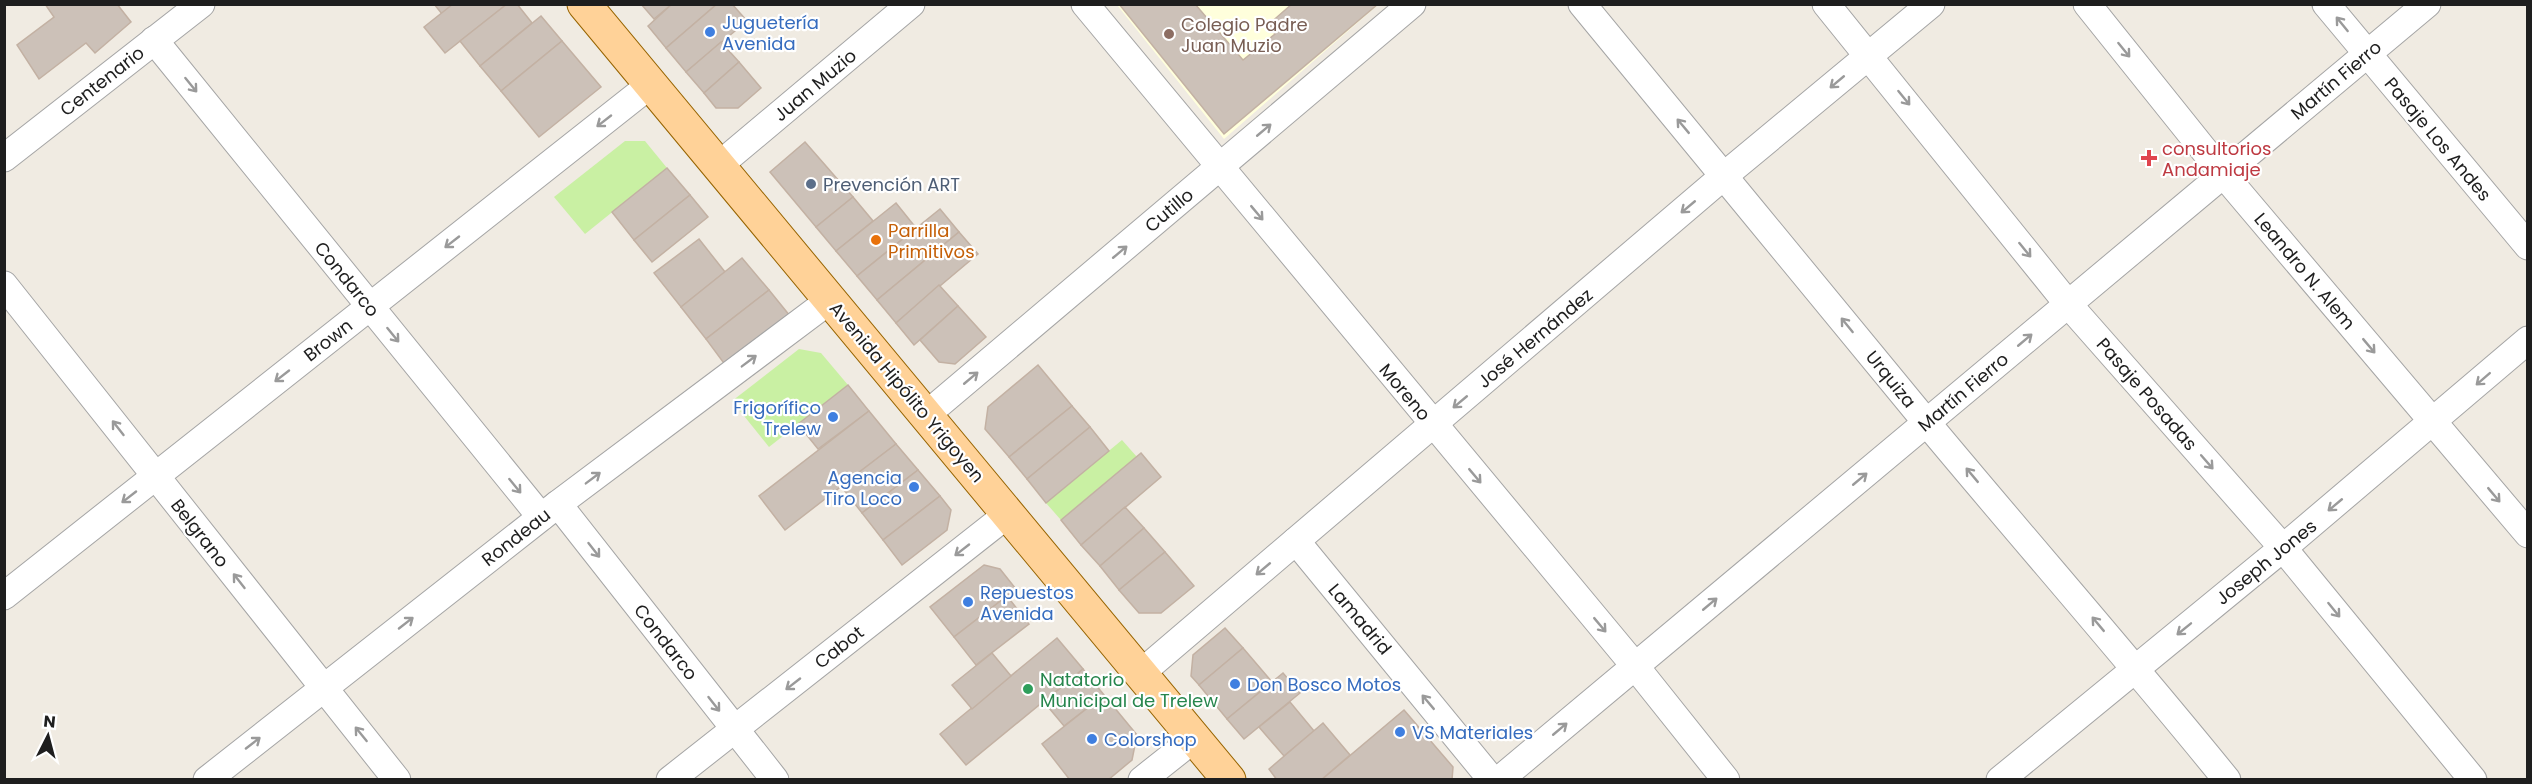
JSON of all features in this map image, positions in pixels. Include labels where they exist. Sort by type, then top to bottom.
[{"type":"main road","name":"Avenida Hipólito Yrigoyen","points":[[584,4],[1229,780]]},
{"type":"street","name":"Centenario","points":[[4,158],[201,4]]},
{"type":"street","name":"Juan Muzio","points":[[718,166],[911,4]]},
{"type":"street","name":"Moreno","points":[[1085,4],[1432,425],[1635,666],[1726,780]]},
{"type":"street","name":"Cutillo","points":[[926,416],[1412,4]]},
{"type":"street","name":"Urquiza","points":[[1581,4],[1725,175],[1927,423],[2136,668],[2227,780]]},
{"type":"street","name":"Pasaje Posadas","points":[[1826,4],[2068,304],[2283,548],[2473,780]]},
{"type":"street","name":"José Hernández","points":[[1141,673],[1725,175],[1931,4]]},
{"type":"street","name":"Leandro N. Alem","points":[[2087,4],[2224,175],[2528,534]]},
{"type":"street","name":"Pasaje Los Andes","points":[[2326,4],[2528,246]]},
{"type":"street","name":"Martín Fierro","points":[[1499,780],[2427,4]]},
{"type":"street","name":"Condarco","points":[[154,40],[370,307],[549,511],[775,780]]},
{"type":"street","name":"Brown","points":[[4,596],[650,85]]},
{"type":"street","name":"Belgrano","points":[[4,285],[397,780]]},
{"type":"street","name":"Rondeau","points":[[207,780],[549,511],[830,300]]},
{"type":"street","name":"Joseph Jones","points":[[2000,780],[2283,548],[2528,340]]},
{"type":"street","name":"Cabot","points":[[670,780],[1008,514]]},
{"type":"street","name":"Lamadrid","points":[[1296,541],[1492,780]]},
{"type":"street","points":[[1142,780],[1195,738]]},
{"type":"shaded area","points":[[1117,5],[1378,5],[1224,139]]},
{"type":"green space","points":[[625,141],[645,141],[667,168],[585,234],[554,197]]},
{"type":"green space","points":[[799,349],[821,353],[848,385],[769,447],[732,401]]},
{"type":"green space","points":[[1122,440],[1137,457],[1061,520],[1046,503]]},
{"type":"building","points":[[45,4],[117,4],[131,22],[95,53],[86,43],[39,79],[17,45],[54,17]]},
{"type":"building","points":[[434,4],[453,4],[442,14]]},
{"type":"building","points":[[453,4],[507,4],[445,53],[424,27]]},
{"type":"building","points":[[507,4],[517,4],[532,23],[480,66],[460,41]]},
{"type":"building","points":[[641,4],[672,4],[654,19]]},
{"type":"building","points":[[672,4],[717,4],[666,48],[648,26]]},
{"type":"building","name":"Juguetería Avenida","points":[[717,4],[732,4],[747,21],[686,72],[666,48]]},
{"type":"building","points":[[1119,4],[1195,4],[1243,60],[1275,34],[1269,24],[1292,4],[1378,4],[1224,134]]},
{"type":"building","points":[[541,16],[562,41],[501,91],[480,66]]},
{"type":"building","points":[[562,41],[601,87],[539,137],[501,91]]},
{"type":"building","points":[[721,42],[739,62],[704,93],[686,72]]},
{"type":"building","points":[[739,62],[761,88],[738,108],[716,108],[704,93]]},
{"type":"building","name":"Prevención ART","points":[[805,142],[853,197],[816,227],[770,172]]},
{"type":"building","points":[[667,168],[690,195],[634,240],[612,212]]},
{"type":"building","points":[[690,195],[708,217],[652,262],[634,240]]},
{"type":"building","points":[[853,197],[873,221],[836,251],[816,227]]},
{"type":"building","name":"Parrilla Primitivos","points":[[896,203],[916,228],[857,276],[836,251]]},
{"type":"building","points":[[940,209],[959,232],[877,300],[857,276]]},
{"type":"building","points":[[959,232],[978,254],[896,323],[877,300]]},
{"type":"building","points":[[699,239],[725,272],[681,307],[654,273]]},
{"type":"building","points":[[742,258],[769,290],[706,339],[681,307]]},
{"type":"building","points":[[939,285],[958,306],[914,345],[896,323]]},
{"type":"building","points":[[769,290],[790,316],[726,366],[706,339]]},
{"type":"building","points":[[958,306],[986,337],[955,364],[939,362],[920,340]]},
{"type":"building","points":[[1038,365],[1072,406],[1009,457],[985,429],[988,407]]},
{"type":"building","name":"Frigorífico Trelew","points":[[848,385],[869,411],[818,449],[798,424]]},
{"type":"building","points":[[1072,406],[1090,427],[1027,479],[1009,457]]},
{"type":"building","points":[[869,411],[896,444],[785,530],[759,496]]},
{"type":"building","points":[[1090,427],[1109,451],[1046,503],[1027,479]]},
{"type":"building","points":[[896,444],[918,470],[862,513],[841,486]]},
{"type":"building","points":[[1141,453],[1161,477],[1081,545],[1061,520]]},
{"type":"building","points":[[918,470],[940,496],[883,540],[862,513]]},
{"type":"building","points":[[940,496],[951,510],[947,530],[902,565],[883,540]]},
{"type":"building","points":[[1125,507],[1144,528],[1100,566],[1081,545]]},
{"type":"building","points":[[1144,528],[1165,552],[1119,590],[1100,566]]},
{"type":"building","points":[[1165,552],[1194,586],[1161,613],[1139,613],[1119,590]]},
{"type":"building","name":"Repuestos Avenida","points":[[984,565],[1000,569],[1016,589],[954,637],[930,607]]},
{"type":"building","points":[[1007,596],[1029,624],[976,665],[954,637]]},
{"type":"building","points":[[1225,628],[1243,648],[1199,685],[1191,676],[1193,655]]},
{"type":"building","name":"Natatorio Municipal de Trelew","points":[[1057,638],[1083,669],[966,765],[940,734]]},
{"type":"building","name":"Don Bosco Motos","points":[[1243,648],[1272,682],[1227,719],[1199,685]]},
{"type":"building","points":[[992,653],[1011,676],[972,709],[952,685]]},
{"type":"building","points":[[1083,669],[1104,695],[1064,726],[1044,702]]},
{"type":"building","points":[[1283,673],[1300,693],[1244,739],[1227,719]]},
{"type":"building","name":"Colorshop","points":[[1104,695],[1137,735],[1132,760],[1108,780],[1070,780],[1042,744]]},
{"type":"building","points":[[1290,702],[1314,731],[1284,756],[1259,727]]},
{"type":"building","name":"VS Materiales","points":[[1404,710],[1453,767],[1452,780],[1321,780]]},
{"type":"building","points":[[1323,723],[1350,755],[1321,780],[1277,780],[1269,769]]},
{"type":"place","name":"Juguetería Avenida","points":[[710,32]]},
{"type":"place","name":"Colegio Padre Juan Muzio","points":[[1169,34]]},
{"type":"place","name":"consultorios Andamiaje","points":[[2149,158]]},
{"type":"place","name":"Prevención ART","points":[[811,184]]},
{"type":"place","name":"Parrilla Primitivos","points":[[876,240]]},
{"type":"place","name":"Frigorífico Trelew","points":[[833,417]]},
{"type":"place","name":"Agencia Tiro Loco","points":[[914,487]]},
{"type":"place","name":"Repuestos Avenida","points":[[968,602]]},
{"type":"place","name":"Don Bosco Motos","points":[[1235,684]]},
{"type":"place","name":"Natatorio Municipal de Trelew","points":[[1028,689]]},
{"type":"place","name":"VS Materiales","points":[[1400,732]]},
{"type":"place","name":"Colorshop","points":[[1092,739]]}]
